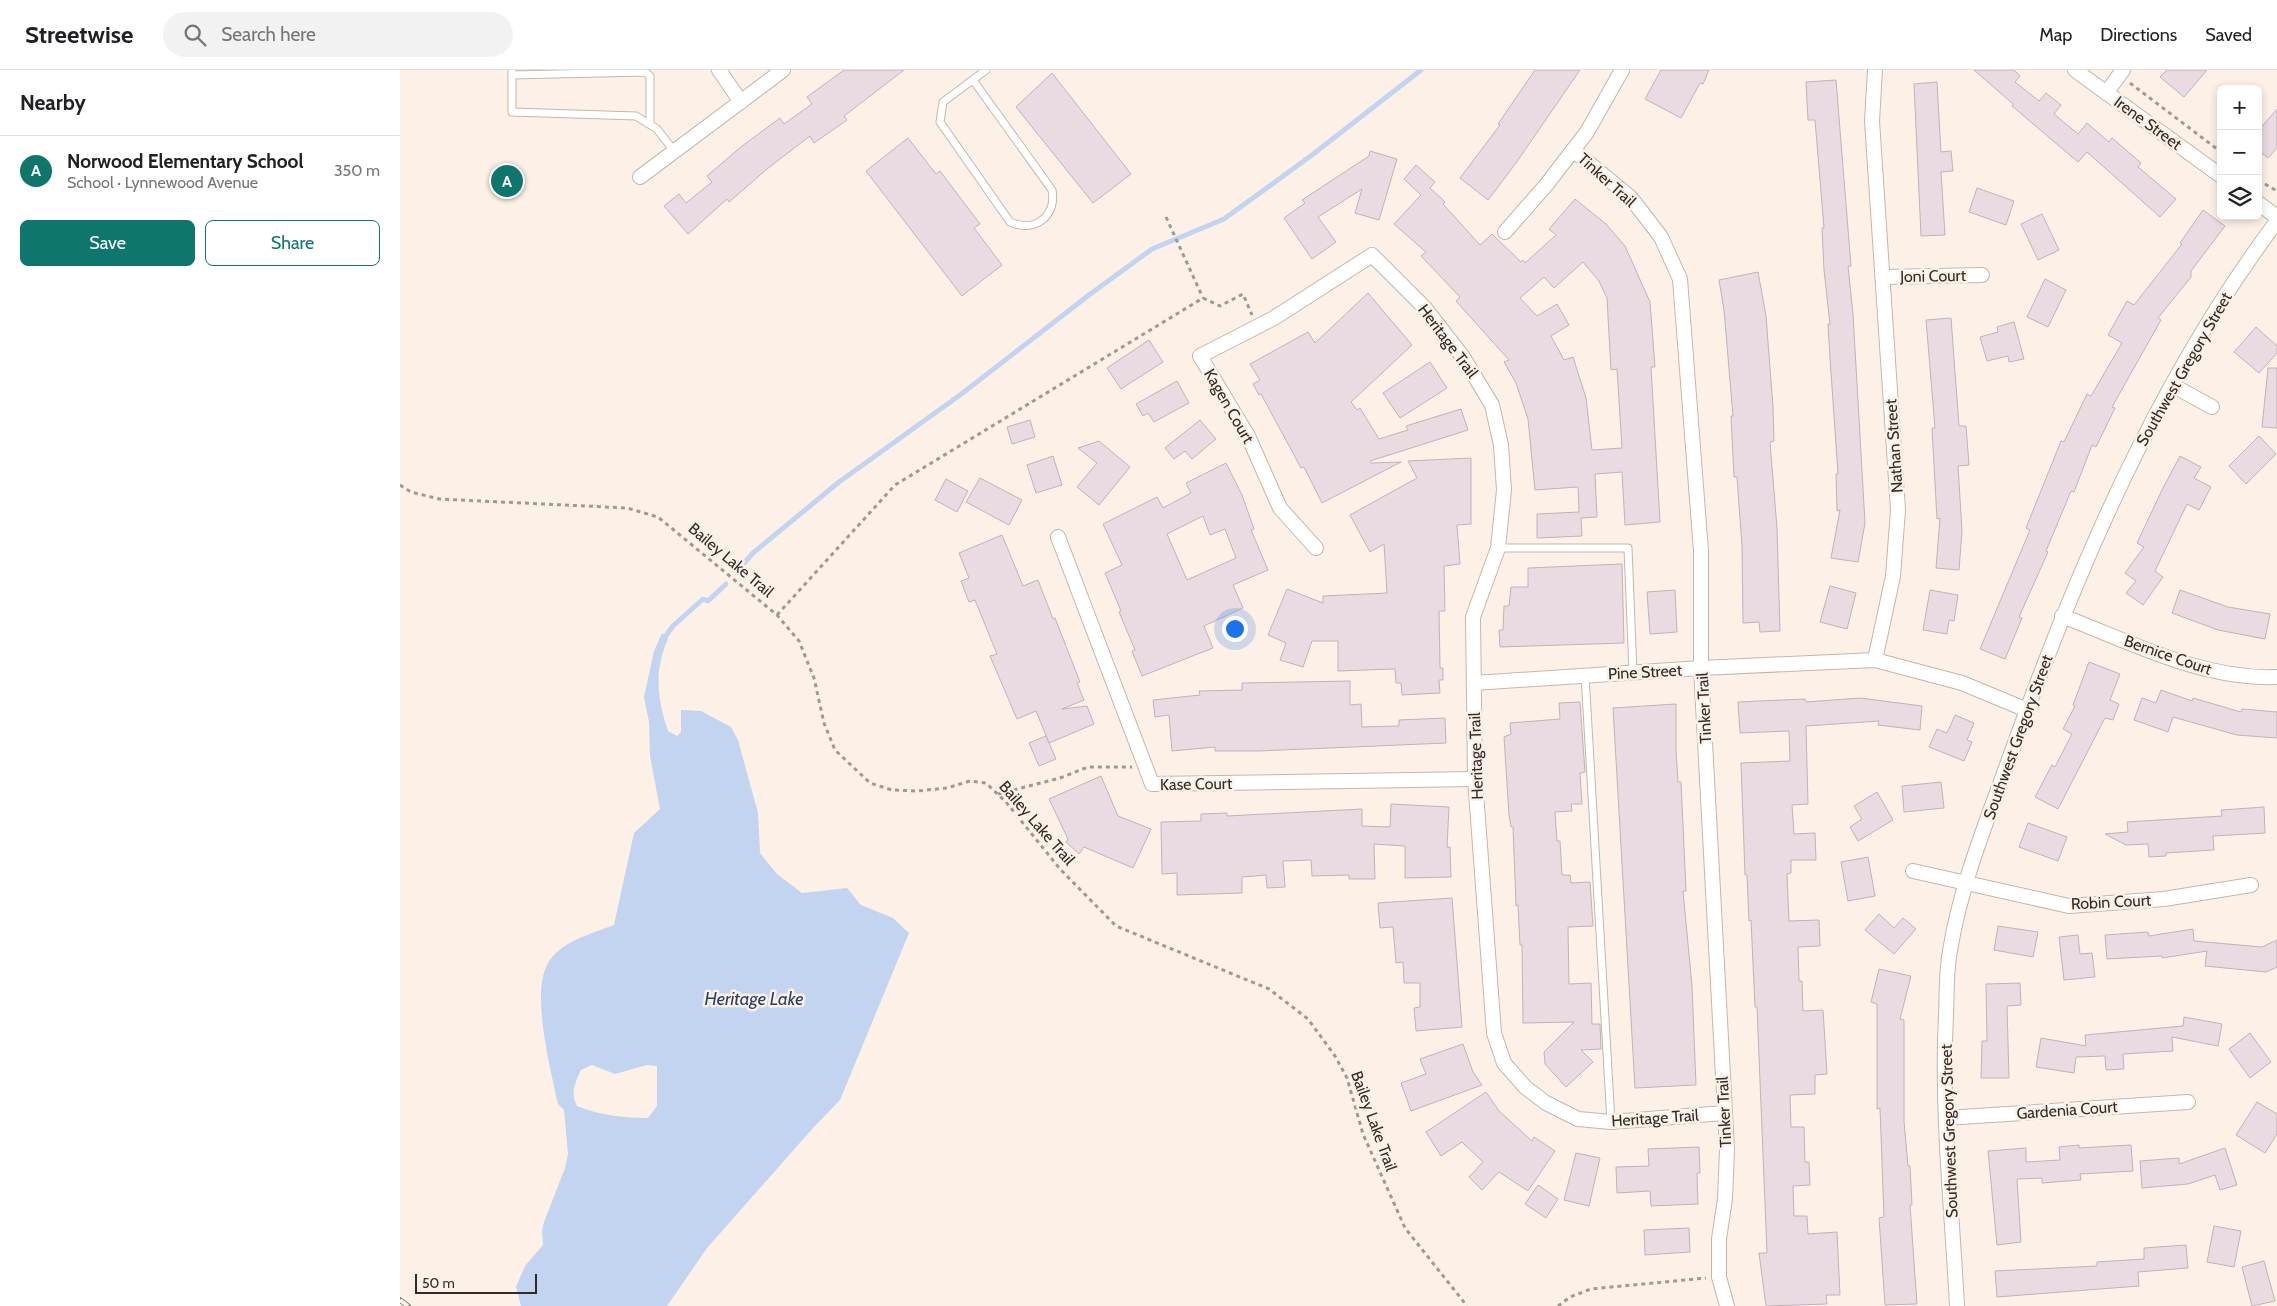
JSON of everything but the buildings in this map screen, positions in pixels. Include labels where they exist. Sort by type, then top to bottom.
[{"type":"street","points":[[719,70],[741,102]]},
{"type":"street","points":[[640,176],[783,70]]},
{"type":"street","points":[[1505,232],[1574,150],[1622,70]]},
{"type":"street","name":"Nathan Street","points":[[1875,70],[1872,121],[1898,510],[1893,576],[1876,660]]},
{"type":"street","name":"Irene Street","points":[[2075,70],[2220,175]]},
{"type":"street","points":[[2106,93],[2123,70]]},
{"type":"street","name":"Tinker Trail","points":[[1574,150],[1631,198],[1661,237],[1680,280],[1701,551],[1702,668],[1727,1150],[1725,1199],[1719,1239],[1720,1277],[1727,1306]]},
{"type":"street","points":[[2262,206],[2277,216]]},
{"type":"street","name":"Southwest Gregory Street","points":[[1957,1306],[1946,1118],[1945,1040],[1949,953],[1965,882],[2062,616],[2114,500],[2172,384],[2208,321],[2277,220]]},
{"type":"street","name":"Kagen Court","points":[[1316,548],[1280,508],[1248,436],[1200,356],[1257,327],[1372,255]]},
{"type":"street","name":"Heritage Trail","points":[[1372,255],[1425,308],[1463,357],[1492,405],[1501,445],[1504,490],[1498,548],[1472,617],[1475,779],[1494,1033],[1504,1063],[1524,1087],[1546,1103],[1578,1119],[1611,1122],[1724,1113]]},
{"type":"street","name":"Joni Court","points":[[1883,277],[1982,275]]},
{"type":"street","points":[[2172,384],[2212,407]]},
{"type":"street","name":"Kase Court","points":[[1058,537],[1152,784],[1475,779]]},
{"type":"street","name":"Bernice Court","points":[[2062,616],[2206,671],[2256,678],[2277,677]]},
{"type":"street","points":[[1876,660],[1962,682],[2027,710]]},
{"type":"street","name":"Pine Street","points":[[1474,683],[1702,668],[1876,660]]},
{"type":"street","name":"Robin Court","points":[[1913,871],[2069,906],[2164,900],[2251,885]]},
{"type":"street","name":"Gardenia Court","points":[[1946,1118],[2188,1102]]},
{"type":"lane","points":[[973,80],[1052,190],[1054,199],[1049,214],[1035,225],[1021,227],[1010,222],[940,122],[943,102],[986,70]]},
{"type":"lane","points":[[650,124],[650,76],[646,72],[512,72],[512,112],[636,116],[657,129],[674,151]]},
{"type":"lane","points":[[1498,548],[1628,548],[1633,674]]},
{"type":"lane","points":[[1585,675],[1611,1122]]},
{"type":"path","points":[[2130,84],[2217,149]]},
{"type":"path","points":[[2262,182],[2277,191]]},
{"type":"path","points":[[1166,217],[1186,256],[1203,298],[1220,306],[1243,294],[1257,327]]},
{"type":"path","points":[[777,615],[895,485],[1203,298]]},
{"type":"path","name":"Bailey Lake Trail","points":[[400,485],[412,492],[439,499],[627,508],[658,517],[777,615],[799,641],[814,678],[824,723],[835,750],[870,783],[892,790],[917,791],[947,788],[970,781],[986,783],[998,794],[1060,869],[1116,926],[1270,989],[1308,1019],[1323,1036],[1347,1078],[1363,1134],[1404,1228],[1466,1306]]},
{"type":"path","points":[[998,794],[1060,778],[1088,767],[1145,766]]},
{"type":"path","points":[[1558,1306],[1570,1297],[1591,1289],[1720,1277]]},
{"type":"water","name":"Heritage Lake","points":[[662,633],[668,639],[659,673],[659,696],[668,731],[677,736],[681,732],[681,710],[701,711],[731,727],[738,740],[758,813],[760,853],[777,874],[802,893],[847,888],[861,905],[893,918],[909,933],[840,1100],[707,1248],[667,1306],[521,1306],[516,1287],[525,1266],[543,1245],[542,1231],[544,1222],[565,1168],[568,1154],[564,1110],[558,1104],[544,1035],[541,997],[542,980],[546,967],[558,951],[576,940],[614,925],[634,833],[660,809],[650,756],[649,722],[644,697],[654,651]],"holes":[[[592,1065],[615,1074],[647,1065],[657,1066],[657,1106],[648,1118],[594,1112],[577,1106],[574,1092],[581,1070]]]},
{"type":"waterway","points":[[737,571],[753,553],[839,482],[960,395],[1089,295],[1152,249],[1224,219],[1312,155],[1421,70]]},
{"type":"waterway","points":[[662,641],[673,626],[703,599],[708,601],[726,584]]},
{"type":"railway","points":[[400,1300],[408,1306]]},
{"type":"place","name":"Norwood Elementary School","points":[[507,181]]}]
